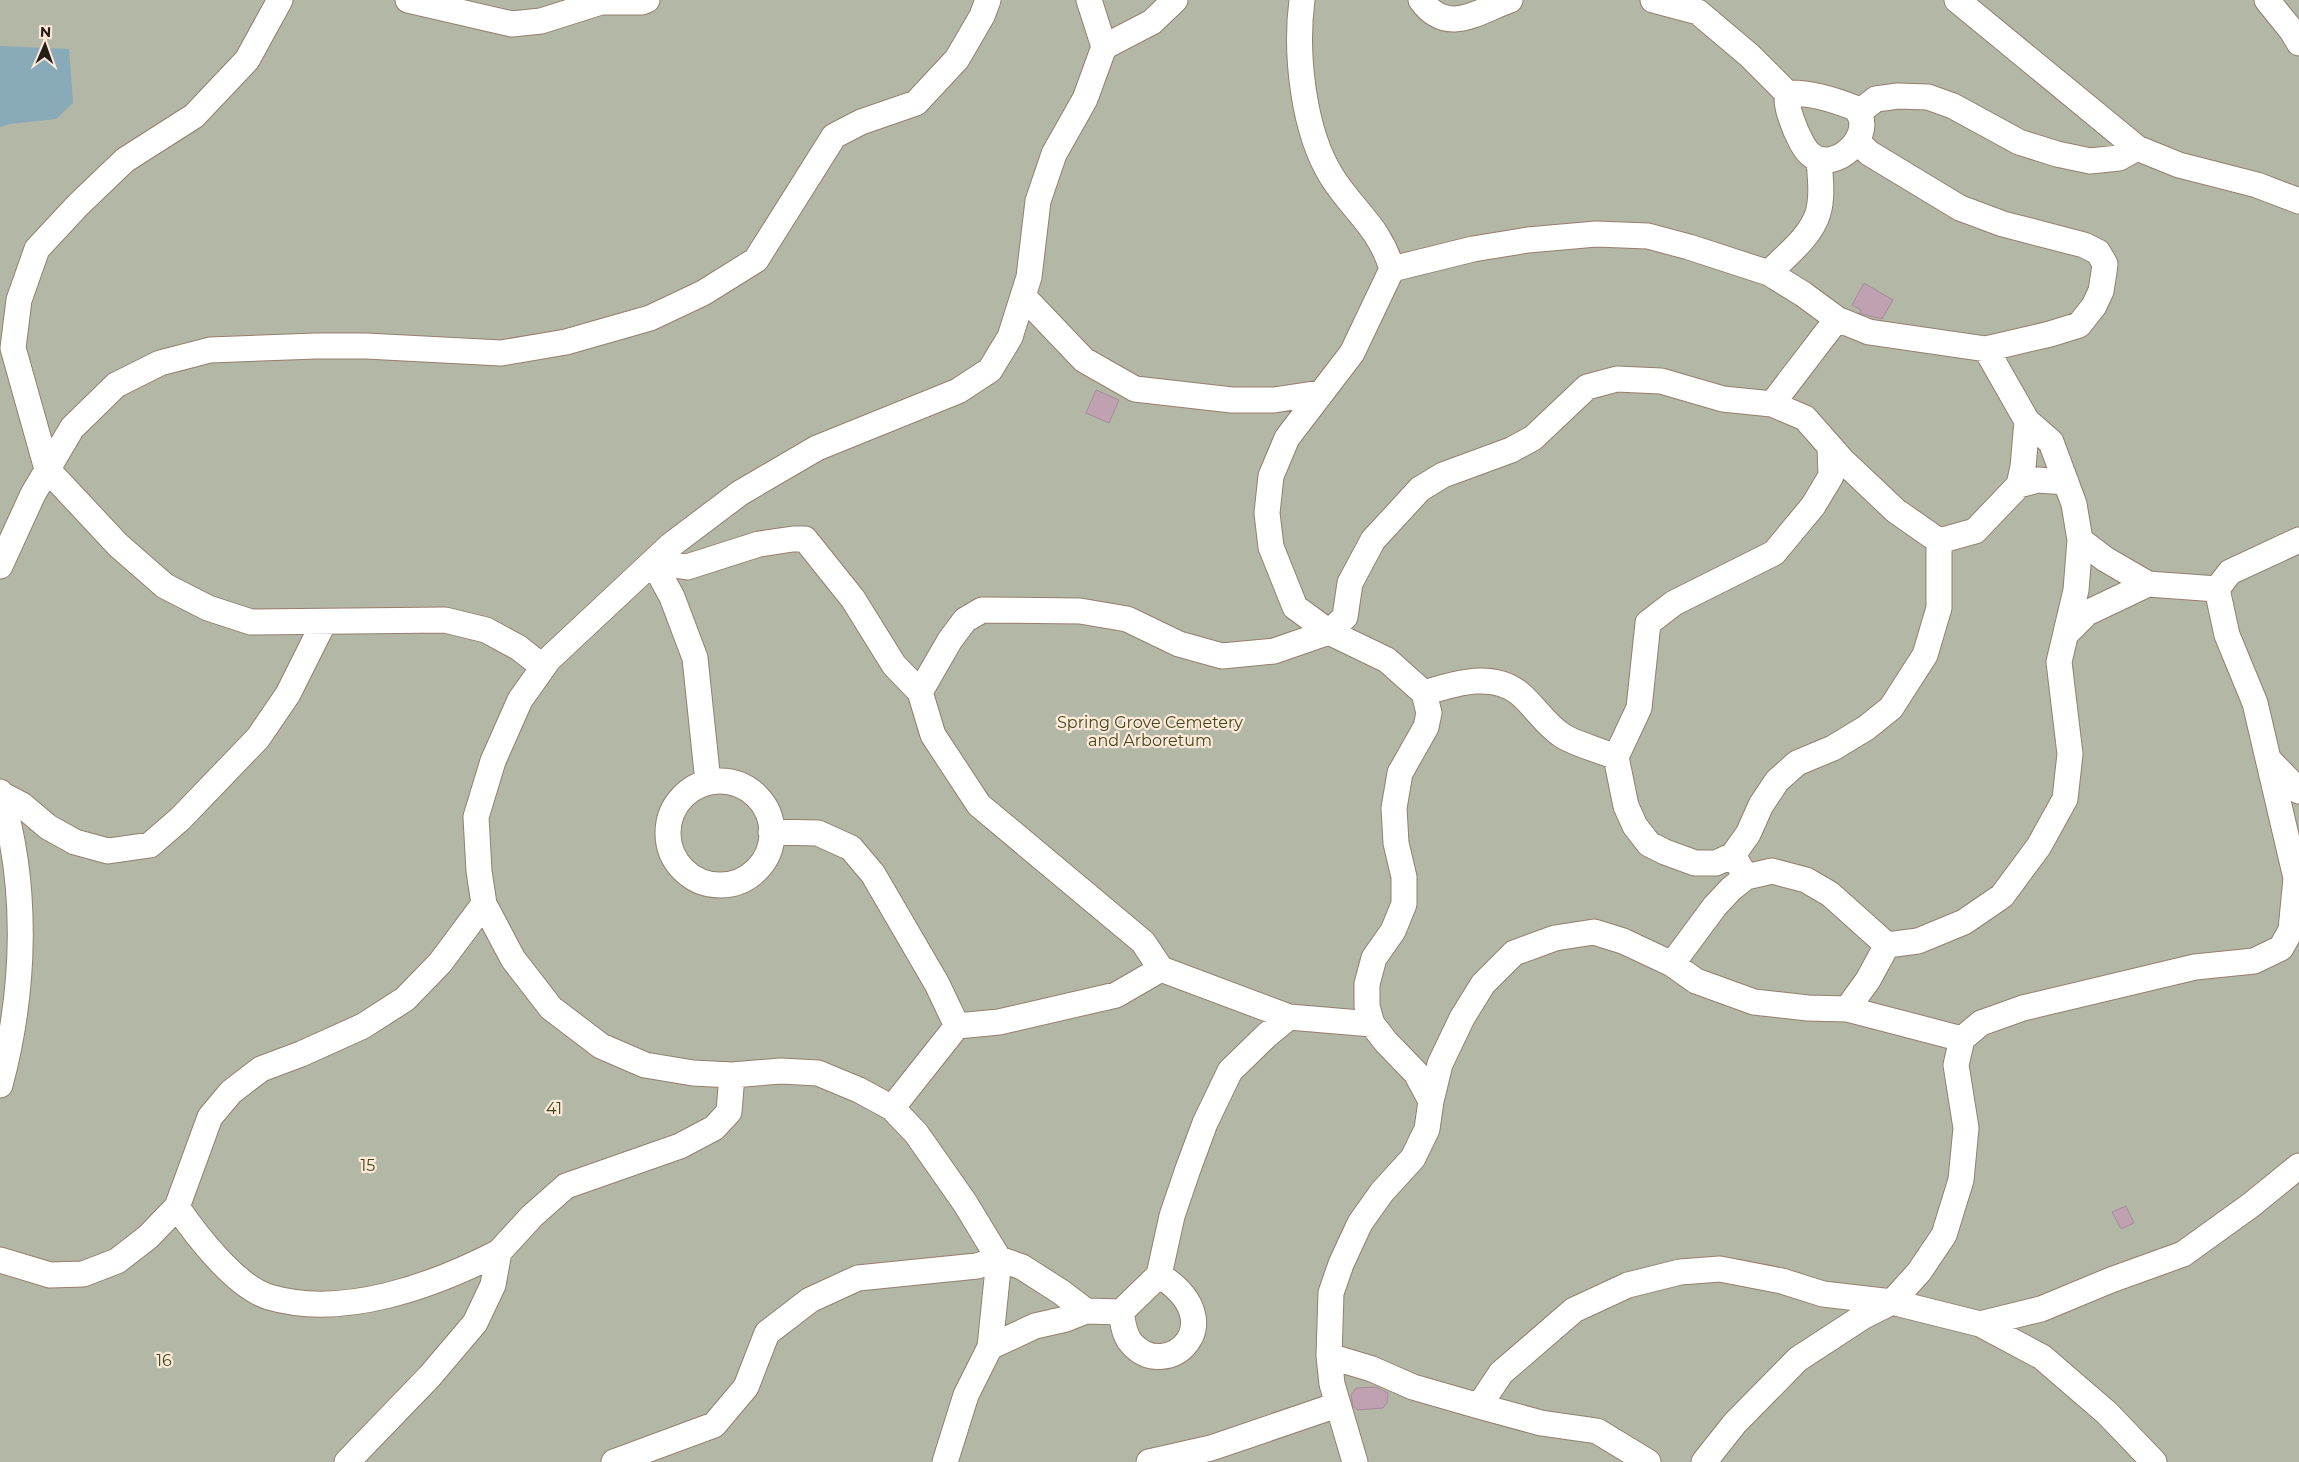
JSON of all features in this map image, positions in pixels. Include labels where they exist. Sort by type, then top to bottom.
[{"type":"street","points":[[280,0],[248,60],[194,116],[125,160],[78,205],[37,249],[19,300],[12,348],[47,469],[118,545],[165,586],[208,608],[251,622],[445,620],[486,630],[519,648],[543,667]]},
{"type":"street","points":[[408,0],[512,24],[541,21],[601,2],[642,2],[647,0]]},
{"type":"street","points":[[0,566],[47,469],[72,428],[116,385],[168,361],[210,350],[316,346],[366,346],[501,352],[566,342],[650,318],[703,293],[756,260],[834,136],[861,122],[916,103],[957,59],[982,16],[988,0]]},
{"type":"street","points":[[945,1462],[966,1395],[990,1347],[999,1259],[960,1196],[916,1133],[892,1108],[859,1090],[818,1073],[781,1072],[732,1075],[692,1073],[645,1064],[601,1046],[551,1008],[513,959],[484,904],[479,871],[476,816],[493,761],[520,700],[543,667],[671,545],[740,494],[817,448],[958,391],[990,370],[1010,337],[1029,277],[1038,201],[1054,154],[1085,99],[1104,48],[1088,0]]},
{"type":"street","points":[[1104,48],[1152,22],[1176,0]]},
{"type":"street","points":[[1302,0],[1298,27],[1300,70],[1320,155],[1333,178],[1377,232],[1392,269],[1352,353],[1287,438],[1270,476],[1267,513],[1272,547],[1295,607],[1329,632],[1386,660],[1424,693],[1429,712],[1426,727],[1400,773],[1394,808],[1396,843],[1404,877],[1404,904],[1393,931],[1374,958],[1368,984],[1367,1006],[1372,1024],[1386,1042],[1416,1073],[1431,1101]]},
{"type":"street","points":[[1421,0],[1427,8],[1441,18],[1459,21],[1510,0]]},
{"type":"street","points":[[1653,0],[1698,12],[1749,55],[1787,93],[1789,115],[1802,144],[1811,155],[1819,159],[1832,159],[1847,152],[1858,142],[1861,131],[1859,112]]},
{"type":"street","points":[[1957,0],[2137,148],[2179,165],[2257,185],[2299,201]]},
{"type":"street","points":[[2267,0],[2292,31],[2299,43]]},
{"type":"street","points":[[1787,93],[1798,93],[1842,103],[1859,112]]},
{"type":"street","points":[[1859,112],[1876,99],[1898,96],[1928,97],[1953,106],[2019,142],[2057,154],[2090,161],[2119,158],[2137,148]]},
{"type":"street","points":[[1392,269],[1473,249],[1528,240],[1596,234],[1648,236],[1769,273],[1803,294],[1837,319],[1869,332],[1986,350],[2079,325],[2094,306],[2101,291],[2105,264],[2098,252],[2084,245],[2003,224],[1960,208],[1869,152],[1858,142]]},
{"type":"street","points":[[1769,273],[1810,230],[1818,213],[1820,189],[1819,159]]},
{"type":"street","points":[[1023,296],[1084,360],[1135,389],[1232,400],[1274,400],[1320,393]]},
{"type":"street","points":[[1772,404],[1837,319]]},
{"type":"street","points":[[1672,964],[1715,906],[1746,878],[1772,872],[1806,880],[1830,894],[1887,945],[1918,941],[1964,922],[2002,896],[2039,846],[2065,799],[2070,754],[2060,662],[2076,590],[2080,540],[2074,504],[2051,442],[2027,421],[1986,350]]},
{"type":"street","points":[[920,692],[955,633],[965,620],[982,610],[1080,611],[1127,619],[1179,644],[1222,656],[1274,651],[1329,632],[1345,617],[1350,583],[1372,540],[1420,490],[1443,475],[1511,450],[1533,438],[1588,387],[1617,379],[1660,380],[1723,399],[1772,404],[1805,418],[1830,447],[1896,511],[1939,541]]},
{"type":"street","points":[[1939,541],[1975,531],[2019,485],[2023,467],[2027,421]]},
{"type":"street","points":[[1830,447],[1831,476],[1813,506],[1774,553],[1674,603],[1648,623],[1639,708],[1616,757],[1626,806],[1636,826],[1649,844],[1695,864],[1716,863],[1733,855],[1748,834],[1761,805],[1777,781],[1797,763],[1833,748],[1866,728],[1892,708],[1925,655],[1939,608],[1939,541]]},
{"type":"street","points":[[2019,485],[2038,480],[2066,482]]},
{"type":"street","points":[[653,562],[687,566],[759,544],[805,539],[853,599],[894,665],[920,692],[933,736],[979,805],[1143,942],[1161,969],[1289,1018],[1372,1024]]},
{"type":"street","points":[[2080,540],[2105,559],[2148,584],[2217,589]]},
{"type":"street","points":[[1704,1462],[1735,1423],[1798,1359],[1864,1316],[1892,1302],[1919,1272],[1944,1235],[1960,1180],[1966,1128],[1956,1065],[1962,1039],[1981,1023],[2023,1008],[2194,967],[2254,961],[2281,948],[2291,930],[2296,878],[2256,703],[2227,635],[2217,589],[2230,572],[2299,540]]},
{"type":"street","points":[[653,562],[672,597],[695,658],[708,782]]},
{"type":"street","points":[[2067,633],[2087,613],[2148,584]]},
{"type":"street","points":[[0,793],[22,805],[48,826],[75,842],[108,851],[150,845],[180,819],[258,738],[288,694],[324,622]]},
{"type":"street","points":[[1424,693],[1476,680],[1501,684],[1519,693],[1563,736],[1616,757]]},
{"type":"street","points":[[2269,760],[2299,792]]},
{"type":"street","points":[[724,781],[740,785],[754,793],[765,806],[771,822],[771,832],[768,854],[758,868],[746,878],[730,884],[712,884],[695,879],[680,868],[671,852],[667,835],[669,817],[678,801],[691,788],[708,782],[724,781]]},
{"type":"street","points":[[0,793],[11,838],[19,906],[18,984],[7,1059],[0,1085]]},
{"type":"street","points":[[771,832],[818,832],[851,848],[878,882],[937,984],[956,1026]]},
{"type":"street","points":[[1733,855],[1746,878]]},
{"type":"street","points":[[0,1260],[50,1275],[83,1274],[117,1261],[148,1237],[177,1207],[210,1117],[231,1092],[261,1069],[301,1054],[363,1026],[405,999],[440,963],[484,904]]},
{"type":"street","points":[[1355,1462],[1337,1405],[1329,1356],[1331,1293],[1341,1264],[1360,1223],[1382,1192],[1413,1158],[1428,1129],[1431,1101],[1440,1064],[1462,1018],[1482,984],[1514,953],[1555,938],[1594,932],[1623,940],[1672,964],[1696,981],[1754,1002],[1808,1008],[1847,1009],[1962,1039]]},
{"type":"street","points":[[1847,1009],[1868,980],[1887,945]]},
{"type":"street","points":[[892,1108],[956,1026],[999,1022],[1116,995],[1161,969]]},
{"type":"street","points":[[990,1347],[1035,1326],[1066,1319],[1086,1311],[1121,1312],[1159,1275],[1170,1224],[1188,1169],[1205,1123],[1230,1071],[1267,1035],[1289,1018]]},
{"type":"street","points":[[177,1207],[209,1249],[236,1277],[267,1297],[304,1302],[346,1302],[388,1297],[473,1265],[499,1252],[532,1216],[566,1186],[680,1146],[714,1128],[729,1112],[732,1075]]},
{"type":"street","points":[[1980,1324],[2042,1309],[2183,1254],[2251,1205],[2299,1166]]},
{"type":"street","points":[[347,1462],[430,1376],[475,1323],[493,1285],[499,1252]]},
{"type":"street","points":[[614,1462],[714,1425],[746,1387],[767,1333],[810,1300],[858,1278],[978,1266],[999,1259],[1022,1267],[1086,1311]]},
{"type":"street","points":[[1479,1406],[1501,1373],[1574,1310],[1628,1284],[1680,1272],[1720,1269],[1782,1282],[1823,1294],[1892,1302],[1980,1324],[2042,1357],[2107,1413],[2154,1462]]},
{"type":"street","points":[[1121,1312],[1125,1331],[1132,1344],[1146,1354],[1159,1356],[1174,1353],[1186,1346],[1192,1333],[1194,1319],[1191,1307],[1182,1293],[1159,1275]]},
{"type":"street","points":[[1329,1356],[1372,1369],[1413,1387],[1479,1406],[1541,1422],[1597,1431],[1648,1462]]},
{"type":"street","points":[[1149,1462],[1211,1448],[1337,1405]]},
{"type":"green space","name":"Spring Grove Cemetery and Arboretum","points":[[0,0],[2299,0],[2299,1462],[0,1462]]},
{"type":"water","points":[[0,46],[69,49],[73,103],[56,119],[10,124],[0,127]]},
{"type":"building","points":[[1864,283],[1893,300],[1882,319],[1859,313],[1861,310],[1852,305]]},
{"type":"building","points":[[1096,390],[1119,400],[1109,423],[1086,413]]},
{"type":"building","points":[[2126,1206],[2134,1223],[2121,1229],[2112,1212]]},
{"type":"building","points":[[1376,1387],[1388,1393],[1387,1403],[1383,1408],[1358,1410],[1353,1406],[1351,1395],[1356,1388]]},
{"type":"park label","name":"41","points":[[554,1108]]},
{"type":"park label","name":"15","points":[[368,1165]]},
{"type":"park label","name":"16","points":[[164,1360]]}]
